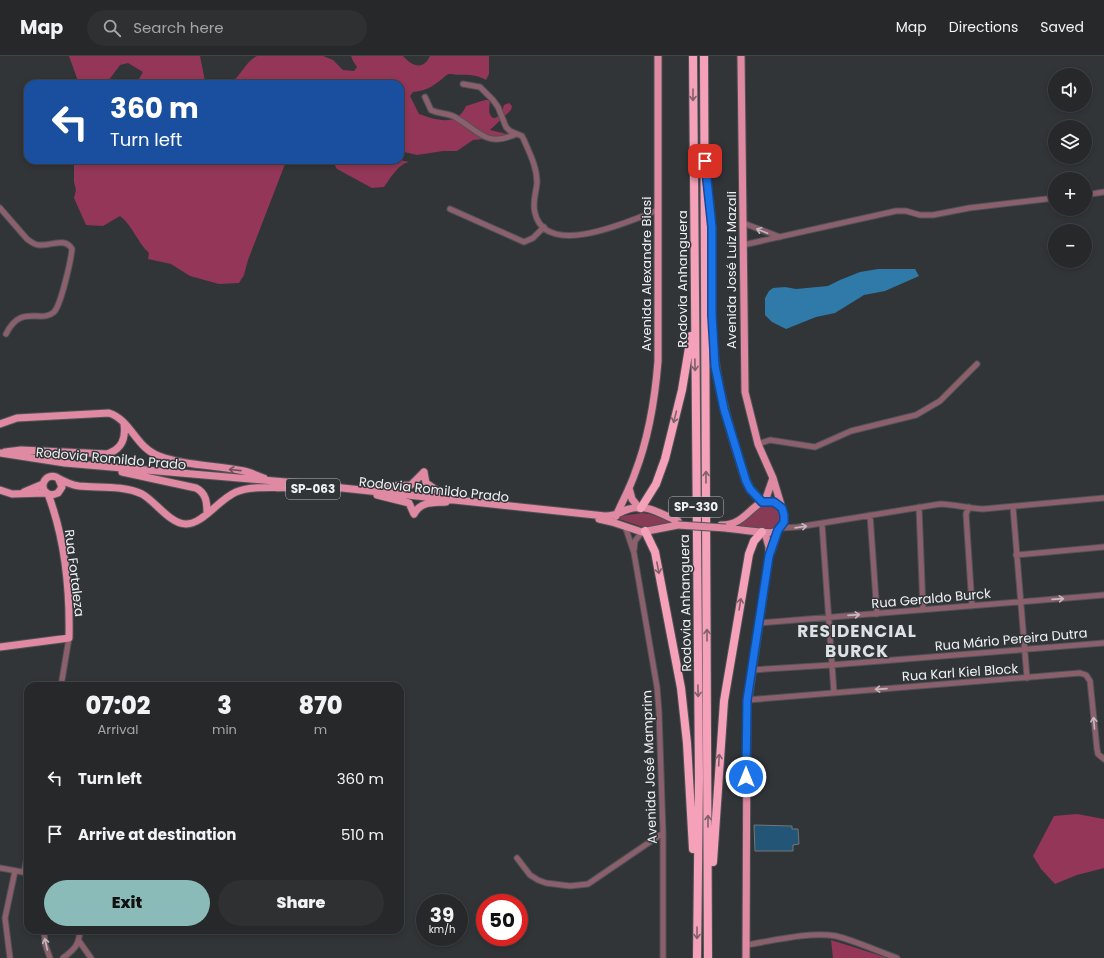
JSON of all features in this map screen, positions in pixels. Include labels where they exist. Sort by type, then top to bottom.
[{"type":"highway","name":"Rodovia Anhanguera","points":[[693,56],[699,777],[697,958]]},
{"type":"highway","name":"Rodovia Anhanguera","points":[[704,56],[708,958]]},
{"type":"highway","points":[[705,161],[712,227],[712,315],[715,366],[724,409],[746,481],[750,489],[763,501]]},
{"type":"highway","points":[[640,508],[656,484],[665,459],[682,390],[694,310]]},
{"type":"highway","points":[[643,532],[655,552],[681,688],[687,743],[697,909]]},
{"type":"highway","points":[[708,911],[724,701],[748,554],[754,541],[762,532]]},
{"type":"main road","name":"Avenida Alexandre Biasi","points":[[616,516],[635,474],[652,418],[656,389],[658,361],[658,56]]},
{"type":"main road","name":"Avenida José Luiz Mazali","points":[[741,56],[744,392],[758,444],[773,478],[784,515],[784,522],[779,529],[769,556]]},
{"type":"main road","points":[[0,424],[17,418],[97,412],[114,414],[124,424],[135,439],[147,450],[158,456],[204,466],[245,471],[272,481]]},
{"type":"main road","points":[[0,453],[21,450],[107,454],[118,448],[122,443],[125,437],[124,424]]},
{"type":"main road","name":"Rodovia Romildo Prado","points":[[0,453],[66,463],[272,481],[375,493],[616,516]]},
{"type":"main road","name":"Rodovia Romildo Prado","points":[[0,458],[116,471],[375,493]]},
{"type":"main road","points":[[116,471],[196,488],[204,494],[207,505],[207,513]]},
{"type":"main road","points":[[375,493],[384,486],[411,485],[424,472],[425,479],[429,486],[447,500]]},
{"type":"main road","points":[[20,494],[43,484],[46,479],[50,477],[55,477],[77,485],[129,489],[142,495],[174,520],[185,525],[199,521],[224,499],[236,492],[249,488],[296,487]]},
{"type":"main road","points":[[723,527],[739,522],[763,501],[773,478]]},
{"type":"main road","points":[[59,492],[62,487],[60,480]]},
{"type":"main road","points":[[43,484],[43,488],[47,494]]},
{"type":"main road","points":[[0,490],[12,494],[47,494],[59,492],[77,485]]},
{"type":"main road","points":[[628,487],[632,500],[640,508],[652,509],[678,523]]},
{"type":"main road","name":"Rua Fortaleza","points":[[54,510],[59,492]]},
{"type":"main road","points":[[375,493],[409,503],[412,505],[414,514],[417,508],[422,504],[447,500]]},
{"type":"main road","name":"Rua Fortaleza","points":[[47,494],[54,510],[68,587],[69,638]]},
{"type":"main road","name":"Rodovia Romildo Prado","points":[[447,500],[605,520],[625,526]]},
{"type":"main road","points":[[763,501],[774,502],[782,508]]},
{"type":"main road","name":"SP-063","points":[[616,516],[629,509],[640,508]]},
{"type":"main road","points":[[643,532],[678,523],[762,532],[779,529]]},
{"type":"main road","name":"SP-063","points":[[625,526],[643,532]]},
{"type":"main road","points":[[746,958],[747,700],[769,556],[769,547],[762,532]]},
{"type":"main road","points":[[0,647],[69,638]]},
{"type":"street","points":[[463,84],[480,87],[498,107],[506,127],[522,136],[533,160],[536,171],[537,184],[534,208],[538,221],[551,232],[561,235],[594,233],[658,210]]},
{"type":"street","points":[[425,97],[431,110],[451,116],[487,138],[504,139],[516,134]]},
{"type":"street","points":[[1092,194],[1104,192]]},
{"type":"street","points":[[743,246],[896,211],[906,211],[920,215],[933,215],[969,208],[1048,199]]},
{"type":"street","points":[[0,208],[27,239],[33,243],[38,245],[64,242],[69,244],[72,249],[62,291],[55,311],[50,314],[19,318],[11,324],[6,334]]},
{"type":"street","points":[[450,209],[524,242],[533,238],[544,227]]},
{"type":"street","points":[[743,223],[781,238]]},
{"type":"street","points":[[758,444],[770,440],[815,447],[851,431],[916,415],[934,406],[940,401],[977,364]]},
{"type":"street","points":[[779,529],[822,524],[919,507],[950,504],[983,508],[1013,507],[1104,498]]},
{"type":"street","points":[[919,507],[923,609]]},
{"type":"street","points":[[969,507],[966,514],[972,606]]},
{"type":"street","points":[[1013,507],[1019,602],[1027,678]]},
{"type":"street","points":[[870,515],[877,614]]},
{"type":"street","points":[[822,524],[827,617],[834,693]]},
{"type":"street","name":"Avenida José Mamprim","points":[[625,526],[634,552],[659,706],[663,833],[663,958]]},
{"type":"street","name":"Avenida José Mamprim","points":[[634,552],[635,541],[643,532]]},
{"type":"street","points":[[1016,554],[1104,547]]},
{"type":"street","name":"Rua Geraldo Burck","points":[[759,623],[1104,595]]},
{"type":"street","name":"Rua Fortaleza","points":[[62,682],[69,638]]},
{"type":"street","name":"Rua Mário Pereira Dutra","points":[[752,670],[1104,643]]},
{"type":"street","name":"Rua Karl Kiel Block","points":[[747,700],[1074,673],[1083,674],[1089,677],[1097,749],[1098,754],[1104,759]]},
{"type":"street","points":[[517,858],[530,875],[546,883],[570,886],[588,884],[663,833]]},
{"type":"street","points":[[0,868],[24,872]]},
{"type":"street","points":[[10,958],[5,918],[15,870]]},
{"type":"street","points":[[44,934],[45,944],[50,958]]},
{"type":"street","points":[[63,958],[71,952],[79,940],[80,934]]},
{"type":"street","points":[[746,946],[813,935],[825,935],[836,936],[897,958]]},
{"type":"street","points":[[79,940],[91,958]]},
{"type":"shaded area","points":[[69,56],[200,56],[205,80],[138,80],[143,72],[128,63],[120,65],[109,80],[78,80]]},
{"type":"shaded area","points":[[257,56],[323,56],[333,60],[343,70],[354,71],[357,67],[351,56],[403,56],[414,64],[421,65],[427,61],[430,56],[489,56],[489,74],[486,80],[472,75],[448,74],[432,86],[413,92],[410,96],[419,114],[439,120],[457,117],[462,113],[466,106],[485,100],[490,102],[490,113],[493,118],[495,118],[500,114],[504,105],[509,103],[512,106],[511,110],[490,130],[507,134],[501,142],[497,142],[483,135],[483,139],[473,140],[457,151],[443,151],[417,155],[404,152],[404,80],[235,80]]},
{"type":"shaded area","points":[[74,164],[285,164],[248,260],[244,275],[239,283],[219,284],[190,276],[171,264],[148,259],[149,253],[141,244],[128,224],[120,216],[103,226],[86,225],[74,198],[76,190],[74,182]]},
{"type":"shaded area","points":[[334,164],[404,164],[384,187],[372,188],[337,169]]},
{"type":"shaded area","points":[[769,504],[774,506],[780,513],[781,522],[776,529],[768,531],[736,526],[760,508]]},
{"type":"shaded area","points":[[642,513],[650,514],[674,523],[643,527],[613,517]]},
{"type":"shaded area","points":[[1077,814],[1104,819],[1104,868],[1077,875],[1055,884],[1041,869],[1033,856],[1054,816]]},
{"type":"shaded area","points":[[831,940],[888,958],[833,958]]},
{"type":"water","points":[[878,269],[915,269],[919,276],[885,291],[864,295],[835,313],[816,317],[786,329],[772,322],[765,315],[765,298],[769,291],[773,288],[785,287],[796,289],[828,286],[860,272]]},
{"type":"building","points":[[754,825],[792,826],[792,829],[798,829],[799,844],[793,845],[793,851],[755,851]]},
{"type":"district","name":"RESIDENCIAL BURCK","points":[[857,641]]},
{"type":"route","points":[[705,161],[712,227],[713,344],[719,388],[746,481],[750,489],[762,502],[774,502],[784,511],[784,522],[778,530],[769,556],[747,700],[746,777]]}]
